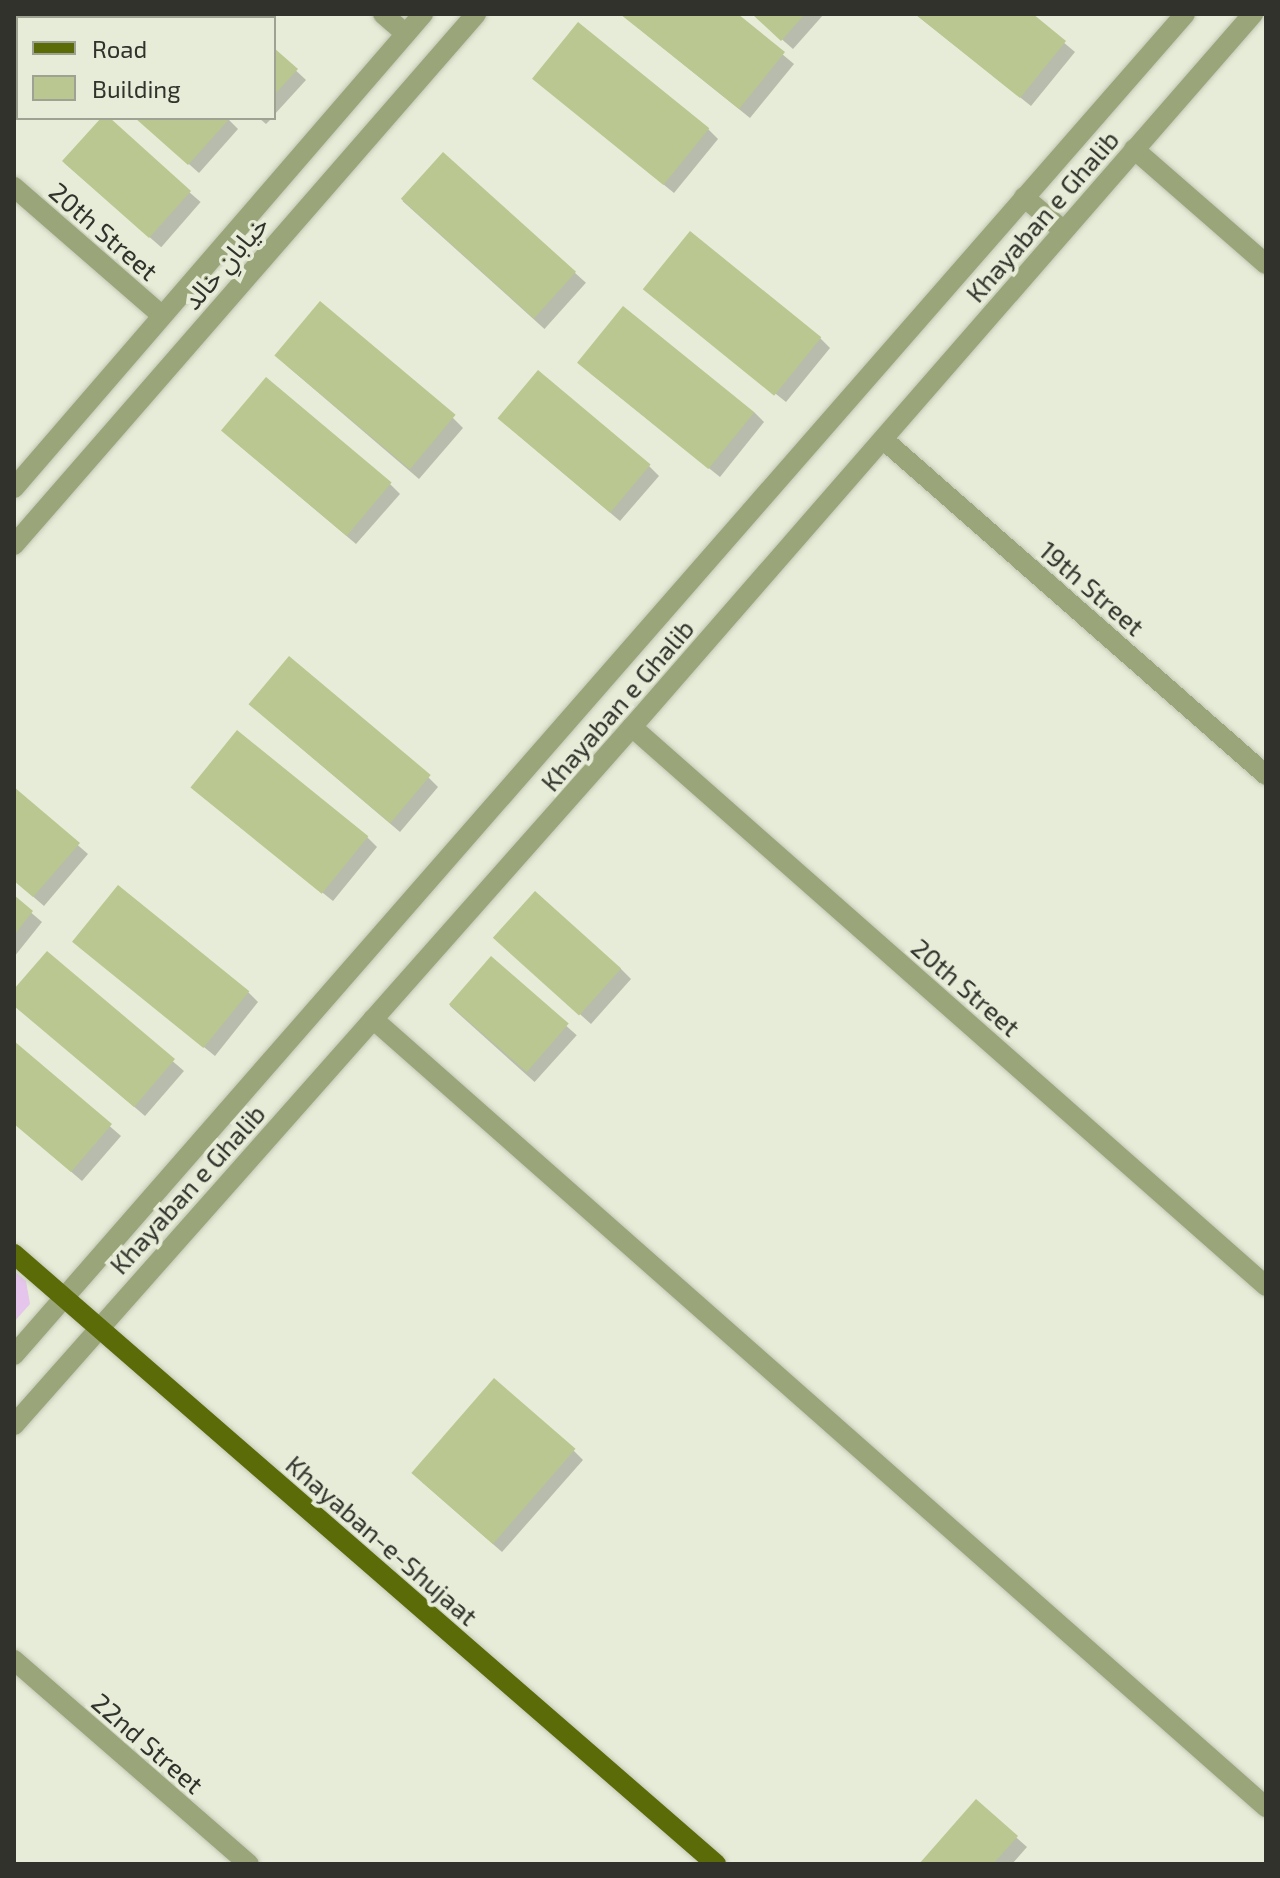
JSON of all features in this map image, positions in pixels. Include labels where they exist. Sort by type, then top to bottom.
[{"type":"main road","name":"Khayaban-e-Shujaat","points":[[14,1254],[716,1864]]},
{"type":"street","points":[[383,14],[406,34]]},
{"type":"street","name":"خیابانِ خالد","points":[[14,488],[160,314],[423,14]]},
{"type":"street","name":"خیابانِ خالد","points":[[14,545],[476,14]]},
{"type":"street","name":"Khayaban e Ghalib","points":[[14,1355],[1185,14]]},
{"type":"street","name":"Khayaban e Ghalib","points":[[14,1425],[632,727],[1253,14]]},
{"type":"street","points":[[1134,149],[1266,264]]},
{"type":"street","name":"20th Street","points":[[14,187],[160,314]]},
{"type":"street","points":[[1024,197],[1064,231]]},
{"type":"street","name":"19th Street","points":[[884,440],[1266,775]]},
{"type":"street","name":"20th Street","points":[[632,727],[1266,1286]]},
{"type":"street","points":[[373,1019],[1266,1807]]},
{"type":"street","name":"22nd Street","points":[[14,1660],[249,1864]]},
{"type":"shaded area","points":[[14,1271],[26,1281],[30,1304],[14,1322]]},
{"type":"building","points":[[620,14],[738,14],[785,52],[739,109]]},
{"type":"building","points":[[752,14],[805,14],[781,41]]},
{"type":"building","points":[[915,14],[1033,14],[1066,41],[1020,98]]},
{"type":"building","points":[[578,22],[709,128],[663,185],[532,79]]},
{"type":"building","points":[[276,50],[298,69],[276,93]]},
{"type":"building","points":[[99,120],[112,120],[191,191],[149,238],[62,161]]},
{"type":"building","points":[[137,120],[228,120],[188,165]]},
{"type":"building","points":[[443,152],[576,272],[534,319],[401,199]]},
{"type":"building","points":[[690,231],[821,337],[774,396],[643,289]]},
{"type":"building","points":[[320,301],[456,415],[410,469],[274,355]]},
{"type":"building","points":[[623,306],[754,412],[708,469],[577,363]]},
{"type":"building","points":[[538,370],[651,464],[610,513],[498,418]]},
{"type":"building","points":[[266,377],[392,482],[347,536],[221,431]]},
{"type":"building","points":[[289,656],[431,775],[390,823],[249,704]]},
{"type":"building","points":[[237,730],[368,836],[322,894],[190,788]]},
{"type":"building","points":[[14,787],[80,843],[33,897],[14,881]]},
{"type":"building","points":[[118,885],[249,991],[203,1048],[72,942]]},
{"type":"building","points":[[535,891],[621,969],[579,1015],[493,938]]},
{"type":"building","points":[[14,895],[33,911],[14,935]]},
{"type":"building","points":[[47,951],[175,1059],[134,1107],[14,1006],[14,989]]},
{"type":"building","points":[[491,956],[569,1024],[527,1072],[449,1004]]},
{"type":"building","points":[[14,1041],[112,1124],[71,1172],[14,1124]]},
{"type":"building","points":[[494,1378],[576,1449],[493,1544],[411,1473]]},
{"type":"building","points":[[976,1799],[1018,1836],[993,1864],[919,1864]]}]
